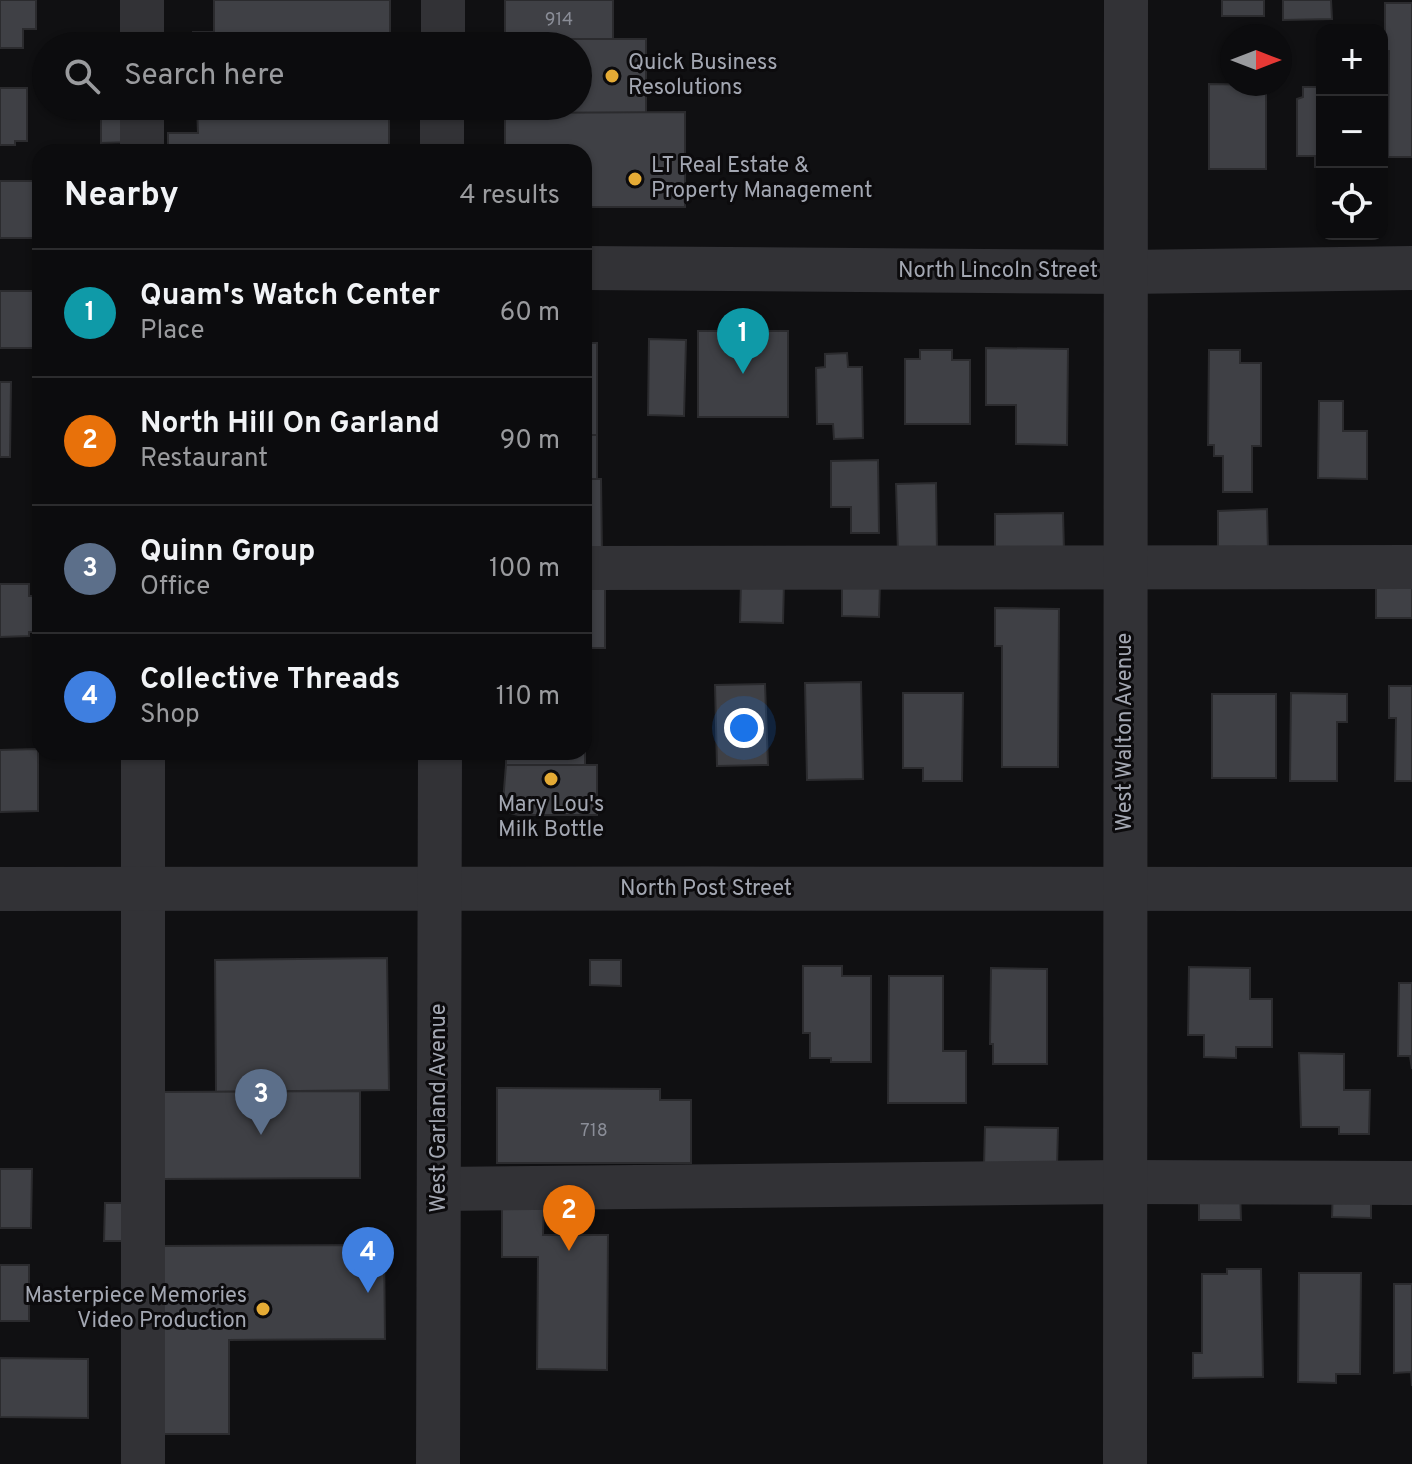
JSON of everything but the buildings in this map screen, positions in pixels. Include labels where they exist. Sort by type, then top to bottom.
[{"type":"street","points":[[142,0],[142,32]]},
{"type":"street","points":[[443,0],[443,32]]},
{"type":"street","name":"West Walton Avenue","points":[[1125,1464],[1126,0]]},
{"type":"street","points":[[142,120],[142,144]]},
{"type":"street","points":[[442,120],[442,144]]},
{"type":"street","name":"North Lincoln Street","points":[[592,268],[1126,272],[1412,268]]},
{"type":"street","points":[[592,568],[1412,567]]},
{"type":"street","points":[[143,760],[143,1464]]},
{"type":"street","name":"West Garland Avenue","points":[[438,1464],[440,760]]},
{"type":"street","name":"North Post Street","points":[[0,889],[1125,886],[1412,889]]},
{"type":"street","points":[[439,1189],[1125,1182],[1412,1183]]},
{"type":"place","name":"Quick Business Resolutions","points":[[612,76]]},
{"type":"place","name":"LT Real Estate & Property Management","points":[[635,179]]},
{"type":"place","name":"Quam's Watch Center","points":[[743,374]]},
{"type":"place","name":"Mary Lou's Milk Bottle","points":[[551,779]]},
{"type":"place","name":"Quinn Group","points":[[261,1135]]},
{"type":"place","name":"North Hill On Garland","points":[[569,1251]]},
{"type":"place","name":"Collective Threads","points":[[368,1293]]},
{"type":"place","name":"Masterpiece Memories Video Production","points":[[263,1309]]}]
